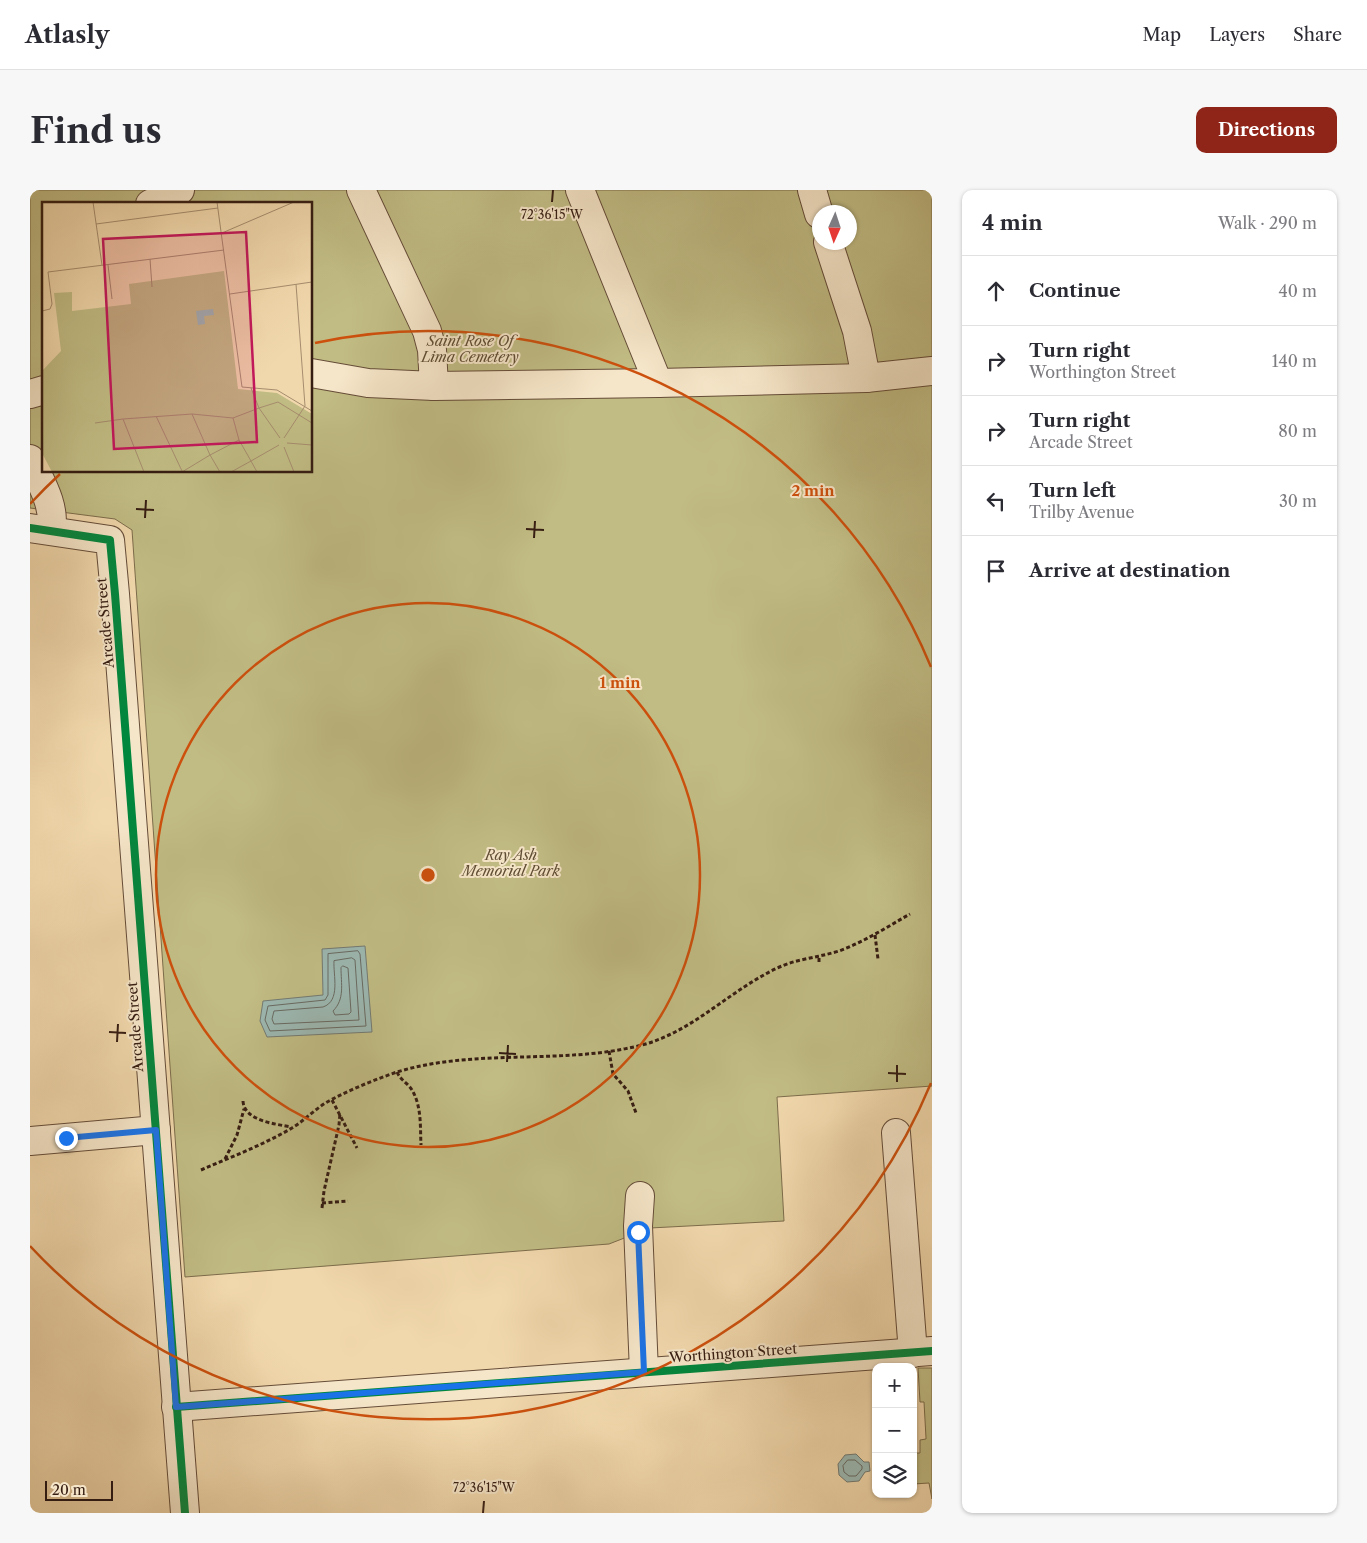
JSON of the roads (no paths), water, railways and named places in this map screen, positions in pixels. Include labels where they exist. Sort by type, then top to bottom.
[{"type":"street","points":[[136,190],[142,202]]},
{"type":"street","points":[[154,202],[180,190]]},
{"type":"street","points":[[361,190],[427,331],[432,350],[434,386]]},
{"type":"street","points":[[580,190],[658,384]]},
{"type":"street","points":[[812,190],[817,205]]},
{"type":"street","points":[[831,250],[857,332],[866,378]]},
{"type":"street","points":[[312,373],[368,383],[434,386],[658,384],[866,378],[932,372]]},
{"type":"street","points":[[30,459],[52,510],[53,520],[41,529]]},
{"type":"street","name":"Arcade Street","points":[[41,529],[110,540],[156,1130],[182,1512]]},
{"type":"street","points":[[30,1141],[156,1130]]},
{"type":"street","points":[[896,1133],[922,1352]]},
{"type":"street","points":[[640,1196],[638,1232],[644,1372]]},
{"type":"street","name":"Worthington Street","points":[[176,1407],[922,1352]]},
{"type":"water","points":[[365,946],[372,1032],[267,1037],[260,1021],[263,1001],[323,995],[322,949]]},
{"type":"water","points":[[856,1454],[864,1462],[869,1462],[870,1471],[865,1472],[859,1481],[847,1482],[839,1475],[838,1464],[845,1455]]},
{"type":"park label","name":"Saint Rose Of Lima Cemetery","points":[[470,350]]},
{"type":"park label","name":"Ray Ash Memorial Park","points":[[511,864]]}]
